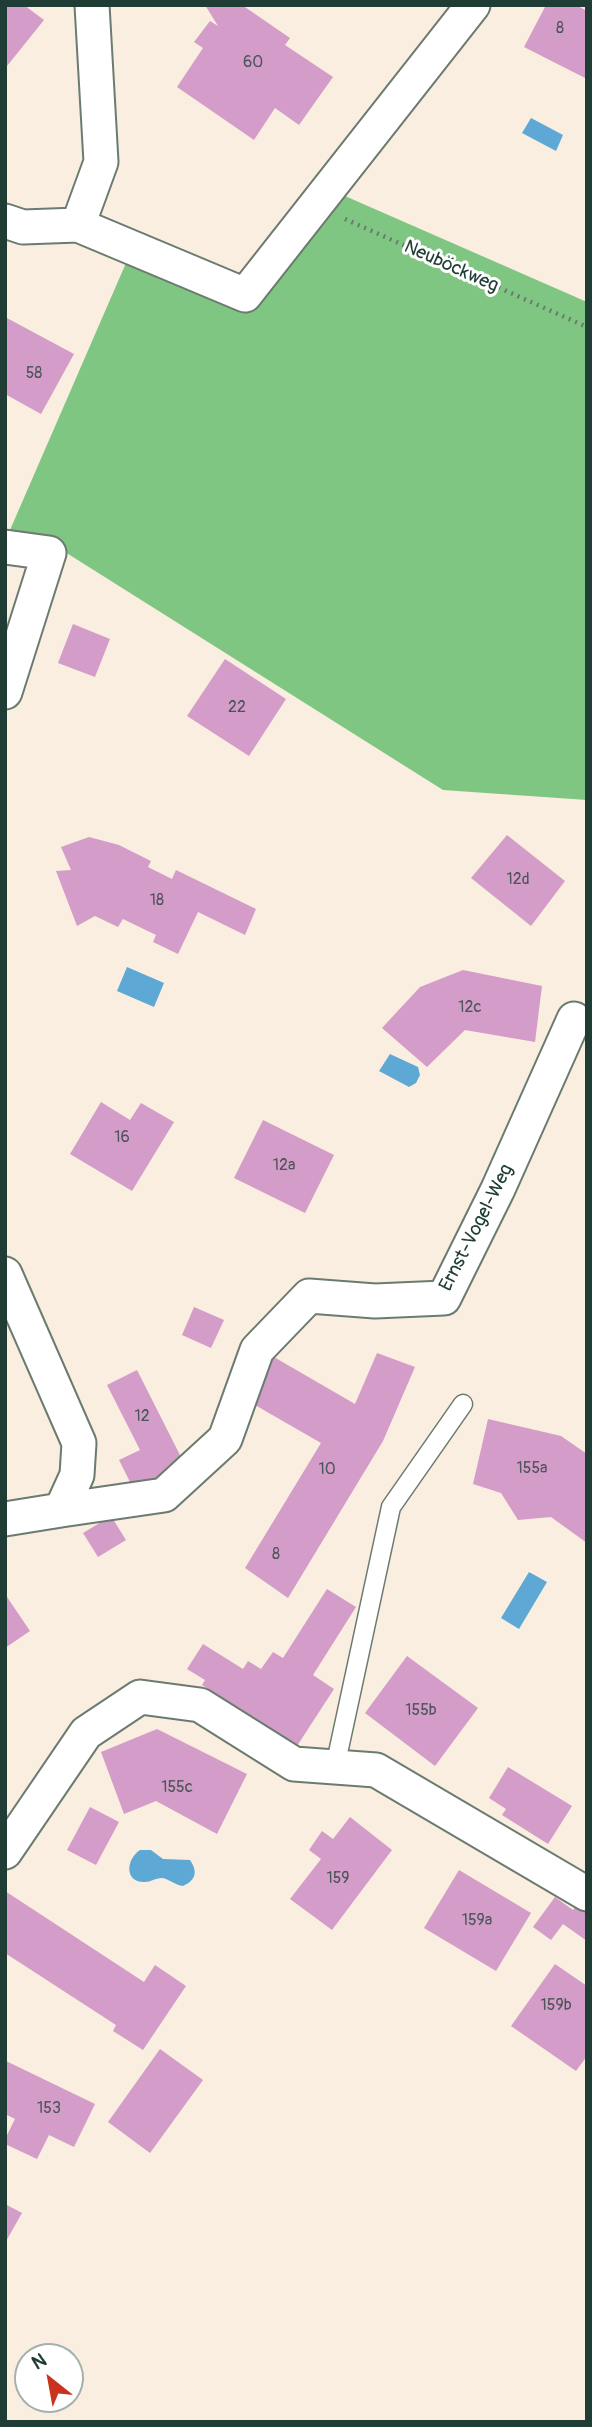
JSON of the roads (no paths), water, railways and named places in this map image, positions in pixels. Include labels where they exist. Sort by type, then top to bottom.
[{"type":"street","points":[[79,225],[101,162],[92,5]]},
{"type":"street","points":[[5,221],[23,227],[79,225],[245,295],[473,5]]},
{"type":"street","points":[[5,547],[49,553],[5,692]]},
{"type":"street","name":"Ernst-Vogel-Weg","points":[[5,1519],[164,1495],[225,1439],[257,1350],[309,1296],[375,1301],[444,1298],[498,1189],[574,1019]]},
{"type":"street","points":[[5,1274],[79,1443],[77,1475],[61,1510]]},
{"type":"street","points":[[5,1852],[86,1733],[140,1697],[200,1705],[294,1764],[376,1770],[587,1894]]},
{"type":"lane","points":[[335,1768],[391,1507],[463,1404]]},
{"type":"water","points":[[531,118],[563,135],[556,151],[522,133]]},
{"type":"water","points":[[127,967],[164,983],[154,1007],[117,991]]},
{"type":"water","points":[[390,1054],[418,1067],[420,1075],[416,1083],[409,1087],[379,1071]]},
{"type":"water","points":[[529,1572],[547,1582],[519,1629],[501,1618]]},
{"type":"water","points":[[140,1850],[151,1850],[163,1859],[190,1860],[195,1872],[193,1878],[183,1886],[162,1878],[147,1882],[133,1879],[129,1870],[130,1864]]}]
